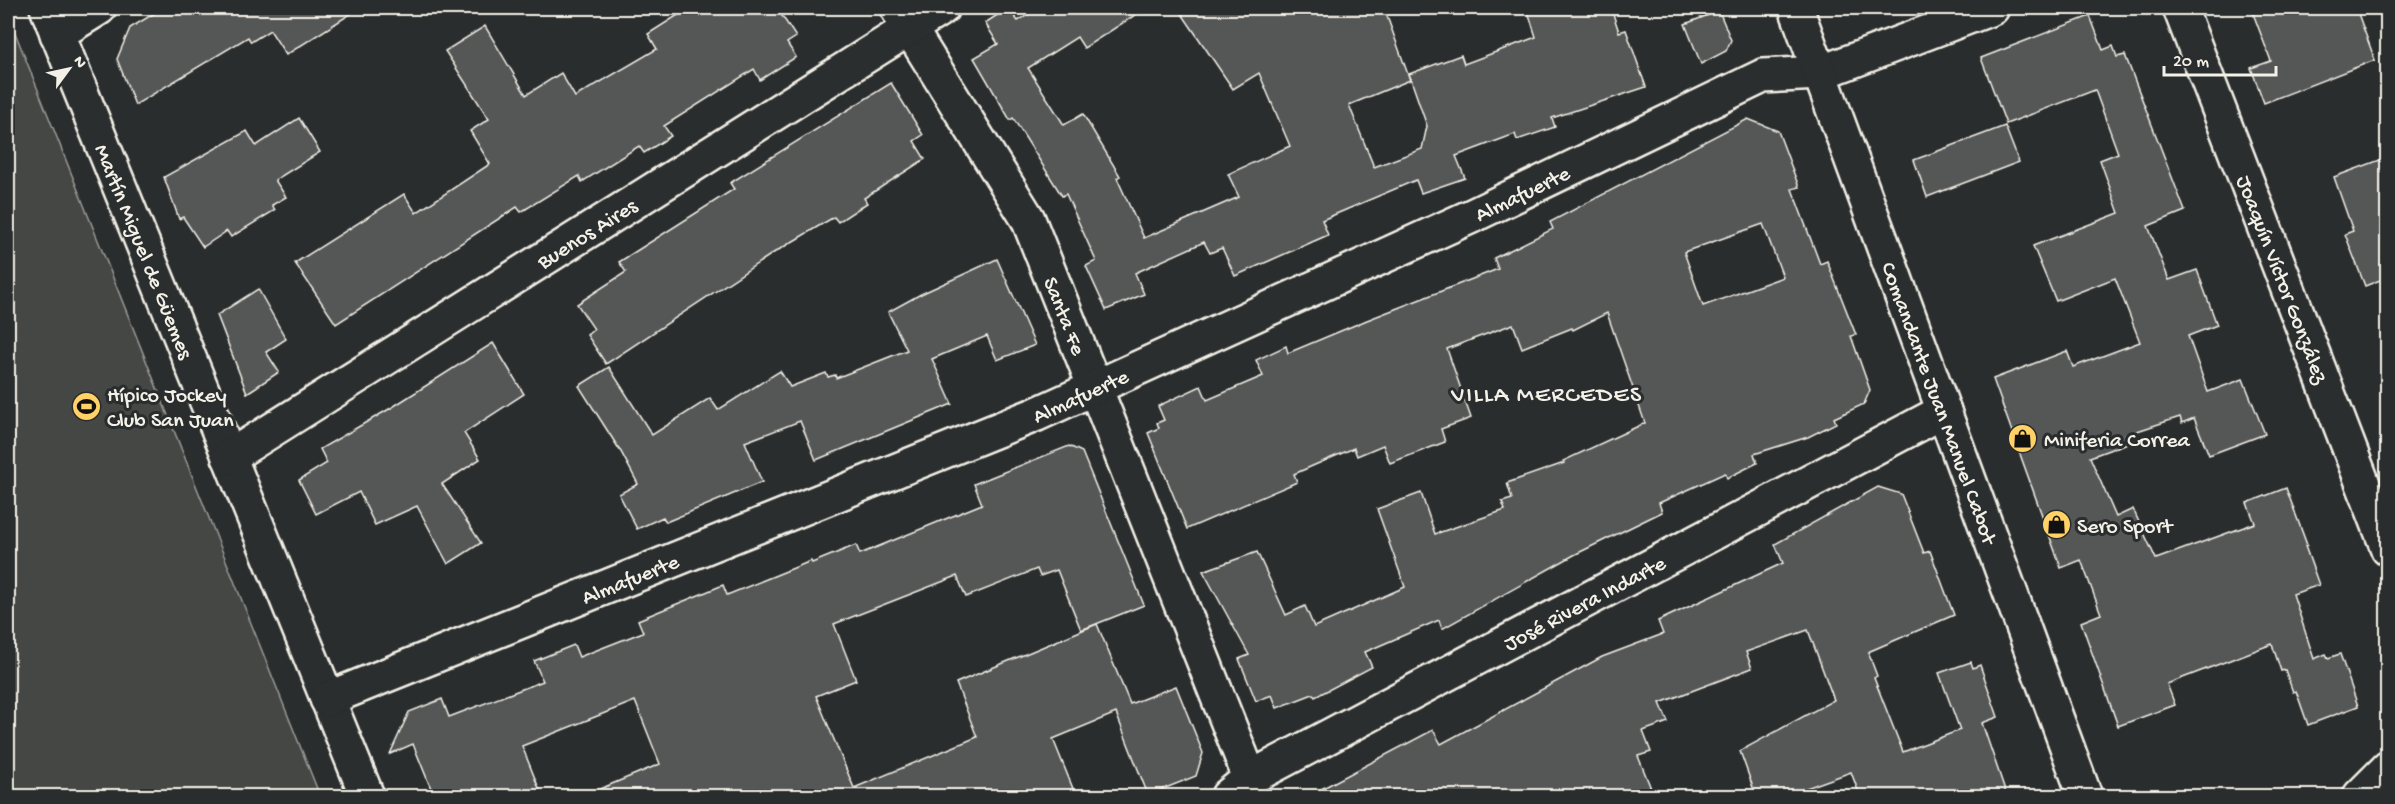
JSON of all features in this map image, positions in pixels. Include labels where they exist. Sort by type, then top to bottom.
[{"type":"street","points":[[52,21],[99,8]]},
{"type":"street","name":"Buenos Aires","points":[[229,457],[904,18],[942,8]]},
{"type":"street","name":"Comandante Juan Manuel Cabot","points":[[1796,8],[2085,796]]},
{"type":"street","name":"Almafuerte","points":[[327,699],[1037,414],[1474,215],[1763,76],[1820,73],[1992,8]]},
{"type":"street","name":"Joaquín Víctor González","points":[[2180,8],[2388,549]]},
{"type":"street","name":"Santa Fe","points":[[904,18],[1028,219],[1096,387],[1239,787]]},
{"type":"street","name":"Martín Miguel de Güemes","points":[[52,21],[367,796]]},
{"type":"street","name":"José Rivera Indarte","points":[[1239,787],[1944,411]]},
{"type":"street","points":[[2360,796],[2388,768]]},
{"type":"shaded area","name":"Hípico Jockey Club San Juan","points":[[8,15],[320,796],[8,796]]},
{"type":"building","points":[[163,8],[360,8],[286,55],[270,30],[251,42],[248,37],[135,105],[117,59],[130,28]]},
{"type":"building","points":[[689,8],[777,8],[796,37],[787,43],[796,57],[760,80],[754,69],[664,126],[671,136],[644,153],[639,146],[582,182],[579,176],[521,212],[517,207],[336,324],[295,263],[404,194],[416,213],[490,164],[470,131],[489,119],[445,51],[485,26],[526,95],[561,73],[575,97],[657,49],[648,34]]},
{"type":"building","points":[[1008,8],[1018,21],[1039,8],[1146,8],[1084,48],[1077,37],[1028,68],[1064,125],[1083,114],[1120,176],[1117,178],[1144,238],[1239,197],[1228,174],[1290,146],[1259,73],[1233,89],[1178,8],[1384,8],[1410,80],[1349,105],[1374,167],[1422,149],[1427,126],[1409,74],[1461,55],[1464,64],[1536,37],[1527,8],[1611,8],[1619,32],[1626,30],[1646,87],[1552,118],[1555,127],[1517,140],[1515,134],[1456,156],[1465,178],[1421,193],[1416,180],[1322,220],[1328,235],[1235,276],[1222,248],[1210,253],[1204,242],[1135,273],[1144,294],[1106,310],[1086,266],[1096,261],[1066,194],[1062,196],[1013,118],[1010,120],[974,58],[998,44],[985,23]]},
{"type":"building","points":[[2251,8],[2356,8],[2375,60],[2264,103],[2251,68],[2271,61]]},
{"type":"building","points":[[1719,11],[1731,40],[1726,51],[1701,64],[1685,24]]},
{"type":"building","points":[[2090,16],[2103,50],[2113,46],[2117,57],[2125,55],[2185,211],[2148,226],[2169,280],[2197,270],[2217,325],[2188,336],[2208,392],[2243,379],[2265,434],[2209,455],[2194,418],[2182,423],[2180,417],[2125,435],[2128,443],[2090,457],[2116,517],[2133,509],[2156,559],[2255,523],[2247,503],[2286,488],[2319,585],[2293,594],[2314,659],[2326,654],[2328,658],[2340,654],[2358,706],[2308,725],[2296,691],[2293,692],[2285,670],[2281,671],[2272,644],[2167,684],[2175,705],[2118,726],[2081,622],[2101,614],[2081,560],[2061,568],[1993,379],[2067,351],[2073,367],[2140,342],[2115,278],[2056,301],[2033,246],[2119,213],[2100,160],[2118,153],[2095,90],[2006,124],[1981,58]]},
{"type":"building","points":[[891,83],[923,135],[914,141],[925,159],[864,198],[867,203],[838,222],[834,217],[775,252],[606,364],[587,335],[594,329],[577,304],[626,272],[619,262],[734,189],[730,183]]},
{"type":"building","points":[[299,118],[320,152],[275,180],[286,197],[272,205],[275,210],[231,237],[227,231],[203,247],[183,217],[179,219],[164,177],[247,131],[256,146]]},
{"type":"building","points":[[1748,119],[1778,131],[1799,187],[1792,189],[1820,264],[1827,261],[1856,335],[1851,336],[1870,390],[1864,404],[1834,418],[1836,423],[1808,437],[1754,454],[1757,463],[1727,478],[1725,473],[1659,503],[1662,512],[1574,555],[1442,629],[1439,620],[1365,652],[1372,667],[1315,697],[1313,694],[1277,708],[1272,695],[1256,701],[1239,659],[1249,655],[1203,571],[1257,552],[1286,615],[1305,606],[1314,627],[1405,587],[1377,509],[1421,493],[1435,534],[1505,510],[1502,502],[1512,499],[1507,483],[1564,463],[1563,461],[1645,423],[1607,313],[1573,330],[1572,328],[1522,348],[1513,324],[1447,349],[1471,418],[1441,429],[1445,442],[1390,463],[1383,445],[1357,456],[1354,448],[1294,474],[1297,482],[1187,529],[1148,433],[1159,428],[1157,423],[1164,420],[1158,406],[1201,386],[1207,400],[1263,376],[1256,360],[1286,346],[1288,353],[1498,269],[1494,258],[1553,229],[1550,222]],"holes":[[[1763,224],[1783,277],[1703,306],[1684,252]]]},
{"type":"building","points":[[2005,126],[2019,162],[1927,197],[1914,160]]},
{"type":"building","points":[[2388,157],[2388,277],[2365,286],[2345,234],[2353,231],[2334,177]]},
{"type":"building","points":[[997,259],[1035,345],[997,360],[987,336],[932,359],[952,404],[816,460],[800,421],[745,442],[762,482],[666,522],[663,517],[637,529],[619,494],[638,484],[621,452],[579,386],[609,367],[652,435],[710,398],[718,410],[780,371],[790,387],[826,373],[828,377],[835,375],[836,378],[907,350],[888,312]]},
{"type":"building","points":[[258,289],[286,339],[266,352],[279,372],[247,393],[217,315]]},
{"type":"building","points":[[493,343],[524,394],[464,433],[480,459],[442,484],[481,543],[448,564],[417,506],[375,525],[359,492],[316,514],[299,480],[327,463],[320,449],[391,408]]},
{"type":"building","points":[[1069,446],[1082,452],[1144,605],[1081,630],[1057,570],[1040,576],[1037,569],[966,597],[957,576],[834,624],[856,680],[816,696],[854,788],[977,737],[956,683],[1097,624],[1130,704],[1176,686],[1203,753],[1196,776],[1148,795],[1116,713],[1053,739],[1076,796],[583,796],[660,764],[635,701],[522,746],[542,796],[434,796],[413,744],[390,754],[409,712],[442,699],[449,717],[543,681],[534,661],[574,645],[579,657],[643,632],[638,620],[723,585],[727,595],[856,545],[860,554],[982,504],[974,484]]},
{"type":"building","points":[[1878,487],[1901,494],[1924,553],[1930,551],[1954,615],[1868,652],[1877,676],[1874,678],[1903,752],[1960,730],[1939,673],[1971,662],[1973,668],[1980,665],[1998,717],[1982,723],[2007,796],[1860,796],[1851,772],[1784,796],[1756,796],[1740,751],[1834,700],[1808,630],[1746,652],[1752,668],[1660,703],[1668,722],[1643,731],[1651,752],[1638,756],[1654,796],[1308,796],[1433,730],[1441,744],[1602,657],[1663,634],[1658,621],[1783,563],[1775,544]]},
{"type":"place","name":"Hípico Jockey Club San Juan","points":[[86,406]]},
{"type":"place","name":"Miniferia Correa","points":[[2023,438]]},
{"type":"place","name":"Sero Sport","points":[[2056,524]]},
{"type":"district","name":"VILLA MERCEDES","points":[[1547,393]]}]
